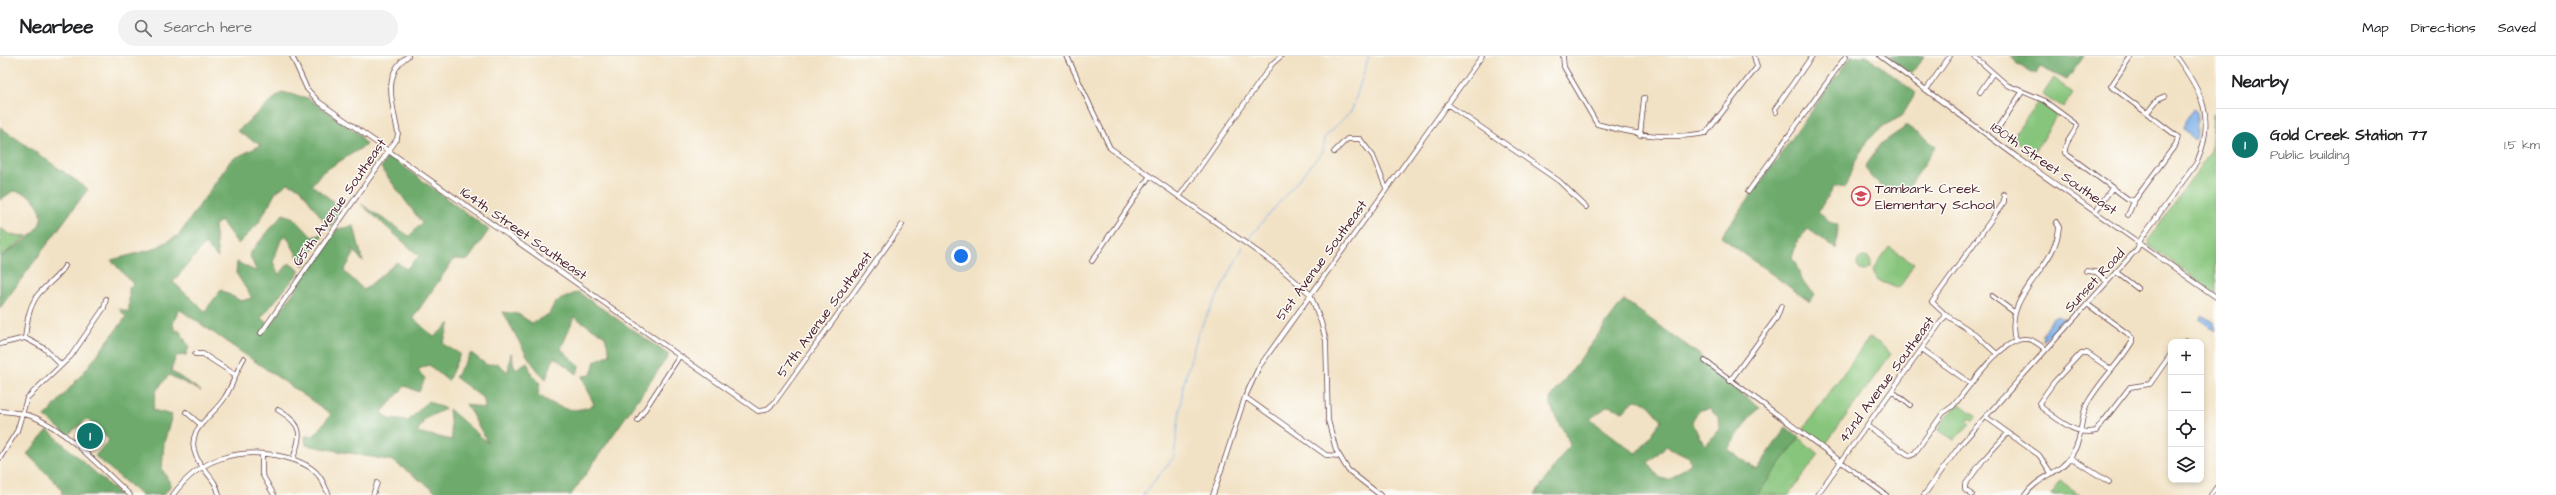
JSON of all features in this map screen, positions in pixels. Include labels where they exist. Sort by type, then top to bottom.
[{"type":"street","name":"164th Street Southeast","points":[[292,56],[308,89],[319,102],[679,357],[755,410],[761,412]]},
{"type":"street","name":"65th Avenue Southeast","points":[[261,333],[397,139],[398,133],[391,80],[395,68],[408,56]]},
{"type":"street","points":[[1067,56],[1110,148],[1290,274],[1310,294],[1321,322],[1326,341],[1328,420],[1339,456],[1353,474],[1380,495]]},
{"type":"street","points":[[1179,197],[1272,64],[1281,56]]},
{"type":"street","name":"51st Avenue Southeast","points":[[1213,495],[1245,397],[1259,367],[1299,308],[1482,56]]},
{"type":"street","points":[[1563,56],[1564,67],[1597,124],[1640,136],[1681,138],[1706,133],[1757,67],[1754,56]]},
{"type":"street","points":[[1776,112],[1775,109],[1812,56]]},
{"type":"street","points":[[1748,192],[1846,56]]},
{"type":"street","name":"180th Street Southeast","points":[[1880,56],[2140,244],[2216,297]]},
{"type":"street","points":[[1926,90],[1950,56]]},
{"type":"street","points":[[1974,56],[2007,85],[2043,100],[2077,125],[2064,151],[2067,156],[2112,188],[2134,200]]},
{"type":"street","points":[[2128,215],[2134,200],[2176,144],[2178,136],[2112,86],[2131,56]]},
{"type":"street","name":"Sunset Road","points":[[1924,495],[1961,444],[2140,244],[2197,162],[2204,148],[2207,132],[2207,114],[2202,93],[2176,56]]},
{"type":"street","points":[[1980,92],[1993,73]]},
{"type":"street","points":[[1999,127],[2005,114],[2022,92]]},
{"type":"street","points":[[2147,113],[2158,99],[2165,96]]},
{"type":"street","points":[[1640,136],[1644,98]]},
{"type":"street","points":[[1447,104],[1559,182],[1586,208]]},
{"type":"street","points":[[1334,152],[1347,139],[1360,138],[1373,156],[1386,188]]},
{"type":"street","points":[[1092,261],[1149,176]]},
{"type":"street","points":[[2096,211],[2112,188]]},
{"type":"street","name":"42nd Avenue Southeast","points":[[1816,495],[1946,315],[1932,302],[2004,202],[2004,194]]},
{"type":"street","points":[[2015,341],[2012,329],[2014,312],[2027,285],[2057,244],[2059,227],[2056,222]]},
{"type":"street","name":"57th Avenue Southeast","points":[[761,412],[774,403],[902,225]]},
{"type":"street","points":[[25,338],[30,308],[38,295],[59,276],[66,266]]},
{"type":"street","points":[[2086,271],[2098,273],[2107,282]]},
{"type":"street","points":[[2116,272],[2137,288]]},
{"type":"street","points":[[1992,296],[2014,312]]},
{"type":"street","points":[[0,458],[17,430],[21,413],[31,392],[71,356],[104,308],[106,299]]},
{"type":"street","points":[[2025,495],[2038,481],[2071,458],[2079,444],[2086,405],[2132,342],[2132,338],[2127,333],[2087,304]]},
{"type":"street","points":[[1730,381],[1777,318],[1781,306]]},
{"type":"street","points":[[1946,315],[1975,334],[1997,354]]},
{"type":"street","points":[[0,344],[25,338],[44,348],[61,365]]},
{"type":"street","points":[[1867,426],[1910,456],[1914,454],[1943,413],[1953,406],[1997,354],[2015,341],[2028,339],[2045,349]]},
{"type":"street","points":[[1922,349],[1971,384]]},
{"type":"street","points":[[2112,370],[2083,352],[2054,382],[2039,403],[2042,408],[2064,423],[2082,432],[2096,431],[2101,427],[2130,387],[2150,384],[2168,358]]},
{"type":"street","points":[[195,354],[203,354],[234,374]]},
{"type":"street","points":[[638,420],[679,357]]},
{"type":"street","points":[[219,495],[212,477],[196,457],[193,447],[194,437],[200,424],[225,398],[234,374],[244,358]]},
{"type":"street","points":[[1705,361],[1886,495]]},
{"type":"street","points":[[1892,391],[1910,405]]},
{"type":"street","points":[[1245,397],[1326,455],[1339,456]]},
{"type":"street","points":[[278,410],[291,418],[298,426],[299,442],[293,459]]},
{"type":"street","points":[[0,412],[21,413],[36,418],[53,428],[82,451],[130,495]]},
{"type":"street","points":[[186,412],[200,424]]},
{"type":"street","points":[[1986,417],[2039,455],[2051,473]]},
{"type":"street","points":[[1972,495],[1965,490],[1965,486],[1984,459],[2008,433]]},
{"type":"street","points":[[172,495],[184,481],[203,466],[233,454],[262,454],[293,459],[309,467],[319,476],[329,495]]},
{"type":"street","points":[[262,454],[262,474],[274,495]]},
{"type":"street","points":[[2071,458],[2109,482]]},
{"type":"street","points":[[373,495],[377,483]]},
{"type":"street","points":[[2211,495],[2216,488]]},
{"type":"green space","points":[[1851,56],[1867,56],[1916,93],[1902,116],[1885,125],[1867,141],[1853,166],[1845,188],[1834,186],[1818,212],[1831,223],[1838,224],[1836,249],[1808,229],[1797,242],[1792,258],[1805,285],[1815,294],[1810,302],[1721,237]]},
{"type":"green space","points":[[1888,56],[1924,56],[1911,74]]},
{"type":"green space","points":[[2011,56],[2084,56],[2067,80],[2040,67],[2036,74],[2018,65]]},
{"type":"green space","points":[[2054,78],[2073,94],[2063,108],[2043,94]]},
{"type":"green space","points":[[282,92],[308,98],[359,134],[366,145],[321,173],[312,185],[342,208],[329,228],[300,188],[288,183],[276,192],[258,224],[238,244],[221,221],[214,226],[218,258],[205,244],[173,282],[205,311],[221,290],[241,301],[252,298],[236,273],[237,262],[257,272],[249,254],[283,214],[294,218],[312,237],[324,233],[303,266],[286,235],[281,240],[273,262],[279,275],[289,263],[300,271],[261,318],[271,325],[337,229],[354,226],[363,262],[351,247],[354,254],[344,271],[364,290],[397,262],[406,269],[419,256],[361,204],[409,236],[422,223],[381,168],[388,155],[489,230],[468,260],[454,259],[413,318],[434,337],[450,323],[443,344],[460,354],[448,381],[429,365],[417,370],[425,378],[419,392],[405,386],[382,412],[389,419],[408,421],[428,401],[445,409],[425,419],[417,432],[452,440],[449,409],[488,443],[466,404],[485,409],[484,399],[455,377],[471,353],[487,365],[497,363],[508,372],[511,353],[515,369],[527,362],[532,375],[540,383],[538,395],[564,408],[578,409],[594,405],[582,376],[591,375],[595,361],[610,354],[605,336],[574,317],[561,349],[579,366],[577,374],[554,357],[546,379],[527,356],[503,312],[518,314],[532,323],[549,314],[555,302],[578,292],[669,355],[571,495],[441,495],[393,461],[306,445],[305,436],[314,436],[331,414],[179,309],[173,324],[175,331],[179,330],[189,347],[186,355],[176,356],[171,371],[201,391],[169,375],[156,391],[153,410],[172,415],[164,443],[162,469],[171,485],[164,495],[141,495],[95,456],[109,440],[87,419],[68,435],[45,417],[87,368],[126,317],[119,309],[129,312],[129,288],[133,284],[111,260],[154,249],[179,235],[231,160],[261,145],[237,131]]},
{"type":"green space","points":[[2038,102],[2057,115],[2031,158],[2023,146],[2012,138]]},
{"type":"green space","points":[[2213,114],[2216,116],[2216,294],[2149,246],[2148,241],[2210,153]]},
{"type":"green space","points":[[1907,126],[1936,146],[1906,192],[1900,193],[1888,190],[1882,186],[1865,168],[1879,145]]},
{"type":"green space","points":[[0,127],[88,189],[0,308],[0,257],[31,235],[41,221],[41,213],[35,201],[23,193],[13,191],[0,200]]},
{"type":"green space","points":[[0,228],[11,235],[28,236],[0,257]]},
{"type":"green space","points":[[1889,247],[1914,263],[1904,281],[1897,288],[1877,280],[1872,271]]},
{"type":"green space","points":[[1861,257],[1867,257],[1871,261],[1871,267],[1867,271],[1861,271],[1857,267],[1857,261]]},
{"type":"green space","points":[[1624,300],[1700,355],[1711,371],[1760,408],[1751,416],[1728,449],[1757,470],[1786,427],[1799,438],[1757,495],[1535,495],[1570,444],[1555,416],[1550,399]],"holes":[[[1635,400],[1646,402],[1662,420],[1637,454],[1590,419],[1608,406],[1623,411]],[[1709,409],[1718,417],[1719,429],[1706,445],[1699,437],[1692,421],[1699,410]],[[1666,446],[1689,457],[1691,463],[1669,480],[1660,478],[1648,463]]]},
{"type":"green space","points":[[1869,338],[1879,343],[1891,354],[1825,445],[1803,429]]},
{"type":"green space","points":[[1960,404],[1977,417],[1973,421],[1969,418],[1967,421],[1970,424],[1954,440],[1937,429],[1946,417]]},
{"type":"green space","points":[[48,430],[120,495],[62,495],[61,488],[27,454]]},
{"type":"green space","points":[[1799,438],[1819,454],[1789,495],[1757,495]]},
{"type":"green space","points":[[2061,481],[2080,495],[2051,495]]},
{"type":"water","points":[[2193,109],[2197,112],[2197,138],[2194,140],[2184,128],[2185,121]]},
{"type":"water","points":[[2058,315],[2063,317],[2063,321],[2056,323],[2055,329],[2043,341],[2042,333],[2052,318]]},
{"type":"water","points":[[2203,316],[2214,322],[2216,331],[2199,319]]},
{"type":"waterway","points":[[1248,239],[1323,151],[1325,137],[1352,110],[1369,56]]},
{"type":"waterway","points":[[1143,495],[1174,457],[1183,386],[1199,331],[1243,247]]},
{"type":"place","name":"Tambark Creek Elementary School","points":[[1861,196]]},
{"type":"place","name":"Gold Creek Station 77","points":[[90,436]]}]
